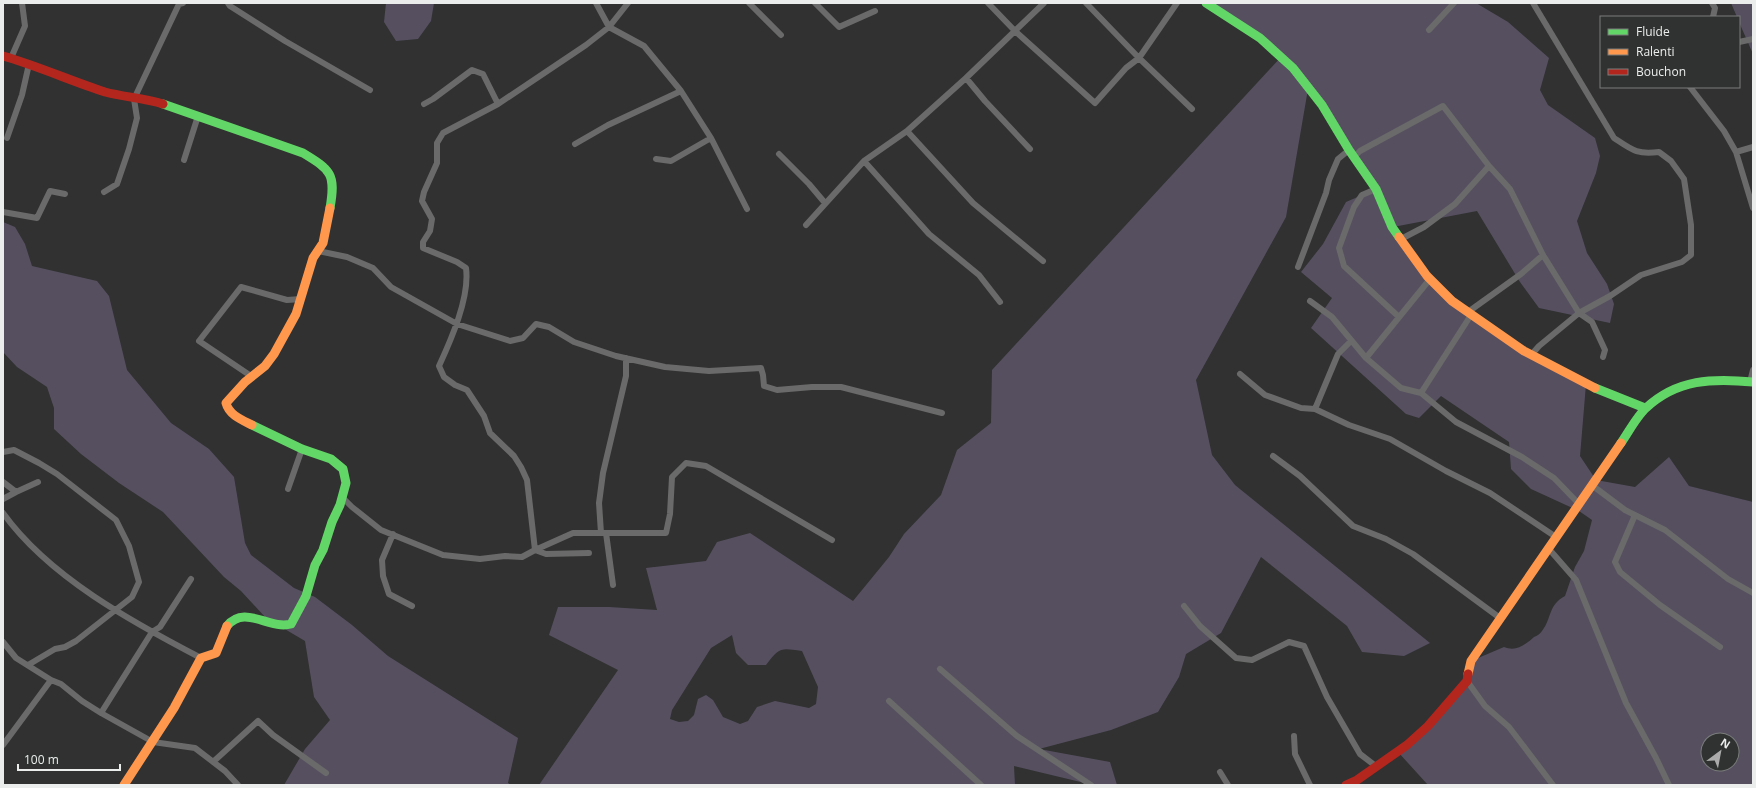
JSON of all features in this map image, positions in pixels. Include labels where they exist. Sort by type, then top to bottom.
[{"type":"street","points":[[22,3],[25,26],[7,57],[82,85],[115,95],[134,99],[151,100],[303,153],[324,166],[332,178],[333,190],[323,243],[313,258],[296,314],[274,354],[265,366],[252,376],[226,403],[228,410],[240,419],[302,449],[331,459],[343,469],[346,483],[337,513],[332,522],[323,550],[315,565],[306,596],[291,624],[282,627],[262,620],[243,616],[234,619],[223,631],[216,653],[200,658],[174,708],[124,785]]},
{"type":"street","points":[[104,192],[117,184],[129,149],[137,118],[134,99],[179,4],[183,3]]},
{"type":"street","points":[[228,3],[230,6],[285,41],[370,90]]},
{"type":"street","points":[[596,3],[609,27],[644,46],[681,91],[710,138],[747,209]]},
{"type":"street","points":[[535,550],[527,480],[514,456],[490,433],[484,416],[467,390],[455,385],[444,377],[439,366],[457,324],[468,279],[466,268],[457,262],[423,248],[423,242],[430,231],[432,219],[422,201],[424,192],[437,163],[437,143],[443,133],[498,104],[586,45],[609,27],[628,3]]},
{"type":"street","points":[[749,3],[781,35]]},
{"type":"street","points":[[815,3],[839,27],[875,11]]},
{"type":"street","points":[[988,3],[1015,31],[1095,103],[1126,68],[1139,58],[1177,3]]},
{"type":"street","points":[[806,225],[864,160],[907,131],[966,78],[1044,3]]},
{"type":"street","points":[[1086,3],[1139,58],[1192,109]]},
{"type":"street","points":[[1206,3],[1260,38],[1293,68],[1322,105],[1351,153],[1376,189],[1392,227],[1430,279],[1452,301],[1524,351],[1586,384],[1645,408]]},
{"type":"street","points":[[1429,30],[1454,3]]},
{"type":"street","points":[[1532,354],[1539,346],[1580,313],[1610,296],[1641,275],[1682,262],[1691,255],[1691,225],[1684,179],[1671,161],[1659,152],[1643,154],[1627,147],[1614,138],[1533,3]]},
{"type":"street","points":[[1712,3],[1715,8],[1713,16]]},
{"type":"street","points":[[1740,42],[1753,39]]},
{"type":"street","points":[[7,138],[22,95],[29,64]]},
{"type":"street","points":[[424,104],[433,100],[472,70],[483,74],[498,104]]},
{"type":"street","points":[[966,78],[1030,149]]},
{"type":"street","points":[[1691,88],[1724,131],[1736,152],[1753,206]]},
{"type":"street","points":[[575,144],[608,125],[681,91]]},
{"type":"street","points":[[1298,267],[1338,159],[1360,151],[1443,106],[1489,166],[1510,189],[1542,255],[1580,313],[1592,322],[1605,350],[1603,357]]},
{"type":"street","points":[[184,160],[198,116]]},
{"type":"street","points":[[907,131],[973,203],[1043,261]]},
{"type":"street","points":[[656,159],[671,161],[710,138]]},
{"type":"street","points":[[1736,152],[1753,146]]},
{"type":"street","points":[[778,154],[809,184],[825,203]]},
{"type":"street","points":[[864,160],[929,234],[979,275],[1000,302]]},
{"type":"street","points":[[1401,239],[1424,226],[1455,204],[1489,166]]},
{"type":"street","points":[[1376,189],[1362,195],[1354,207],[1339,248],[1344,266],[1399,317]]},
{"type":"street","points":[[3,212],[37,218],[50,191],[65,194]]},
{"type":"street","points":[[318,251],[347,257],[373,268],[391,286],[457,324],[510,340],[523,338],[536,324],[549,327],[574,342],[626,358],[665,367],[709,371],[761,368],[764,386],[777,390],[812,387],[841,387],[942,413]]},
{"type":"street","points":[[1421,393],[1470,313],[1521,274],[1542,255]]},
{"type":"street","points":[[1366,358],[1430,279]]},
{"type":"street","points":[[252,376],[199,341],[241,287],[287,300],[301,299]]},
{"type":"street","points":[[1310,301],[1332,317],[1366,358],[1401,388],[1421,393],[1456,422],[1522,457],[1554,478],[1580,504]]},
{"type":"street","points":[[1315,409],[1338,354],[1351,341]]},
{"type":"street","points":[[613,585],[598,503],[603,473],[626,376],[626,358]]},
{"type":"street","points":[[1346,785],[1377,767],[1407,745],[1428,726],[1467,681],[1471,661],[1593,486],[1645,408],[1675,388],[1694,382],[1732,380],[1752,382],[1753,370]]},
{"type":"street","points":[[1240,374],[1264,395],[1301,408],[1315,409],[1350,425],[1390,439],[1446,471],[1490,493],[1556,537]]},
{"type":"street","points":[[288,489],[302,449]]},
{"type":"street","points":[[3,452],[14,450],[39,463],[57,474],[116,520],[129,546],[139,582],[132,597],[76,641],[65,647],[55,649],[28,665]]},
{"type":"street","points":[[1273,456],[1300,476],[1353,526],[1386,539],[1413,554],[1500,618]]},
{"type":"street","points":[[342,497],[381,530],[443,555],[480,559],[505,556],[522,557],[573,533],[666,533],[670,514],[672,477],[686,463],[706,466],[832,540]]},
{"type":"street","points":[[3,482],[16,492]]},
{"type":"street","points":[[3,499],[38,482]]},
{"type":"street","points":[[1593,486],[1625,510],[1665,530],[1728,579],[1753,593]]},
{"type":"street","points":[[337,513],[352,507]]},
{"type":"street","points":[[3,513],[24,540],[57,569],[116,610],[152,632],[200,658]]},
{"type":"street","points":[[1635,515],[1615,562],[1620,572],[1660,605],[1720,647]]},
{"type":"street","points":[[393,534],[382,560],[383,576],[389,594],[412,606]]},
{"type":"street","points":[[1549,549],[1576,580],[1626,703],[1669,785]]},
{"type":"street","points":[[535,550],[546,554],[589,553]]},
{"type":"street","points":[[101,713],[152,632],[160,626],[191,579]]},
{"type":"street","points":[[1184,606],[1200,626],[1236,658],[1252,660],[1289,642],[1304,646],[1327,697],[1360,754],[1377,767]]},
{"type":"street","points":[[3,642],[16,658],[51,680],[61,684],[82,701],[101,713],[153,742],[194,748],[213,762],[238,785]]},
{"type":"street","points":[[940,669],[1017,736],[1091,785]]},
{"type":"street","points":[[3,746],[51,680]]},
{"type":"street","points":[[1467,681],[1485,706],[1509,726],[1553,785]]},
{"type":"street","points":[[889,701],[981,785]]},
{"type":"street","points":[[213,762],[258,720],[273,735],[326,773]]},
{"type":"street","points":[[1294,736],[1295,754],[1310,785]]},
{"type":"street","points":[[1220,772],[1228,785]]},
{"type":"shaded area","points":[[386,3],[434,3],[431,21],[418,39],[396,41],[384,22]]},
{"type":"shaded area","points":[[1206,3],[1476,3],[1508,22],[1549,58],[1540,90],[1548,105],[1595,138],[1600,156],[1596,173],[1577,221],[1587,253],[1607,284],[1614,304],[1610,323],[1539,308],[1520,282],[1477,211],[1393,227],[1427,276],[1524,351],[1586,384],[1580,456],[1596,480],[1635,487],[1669,457],[1689,486],[1753,502],[1753,785],[1428,785],[1398,752],[1467,681],[1471,661],[1504,647],[1512,649],[1520,647],[1541,632],[1556,603],[1565,596],[1575,567],[1584,551],[1592,520],[1579,511],[1531,489],[1511,469],[1509,442],[1441,396],[1419,418],[1406,414],[1311,328],[1332,298],[1301,272],[1323,244],[1346,202],[1376,189],[1308,89],[1286,217],[1196,380],[1212,455],[1235,485],[1430,643],[1404,656],[1362,652],[1347,626],[1261,557],[1221,633],[1186,654],[1179,677],[1158,712],[1111,730],[1039,749],[1110,762],[1117,785],[1093,785],[1014,766],[1015,785],[539,785],[618,670],[549,635],[558,607],[609,607],[657,610],[646,568],[706,561],[717,542],[750,533],[853,601],[889,557],[904,534],[941,495],[957,450],[991,423],[992,370],[1281,57]],"holes":[[[732,635],[736,653],[748,665],[766,665],[774,655],[781,650],[789,649],[802,651],[818,687],[816,704],[809,708],[775,701],[757,707],[748,721],[740,724],[723,717],[713,700],[706,695],[698,699],[694,715],[688,721],[679,722],[670,719],[672,710],[711,648]]]},
{"type":"shaded area","points":[[1731,3],[1753,3],[1753,54],[1740,24],[1740,16],[1737,16]]},
{"type":"shaded area","points":[[3,222],[15,227],[25,244],[32,266],[97,281],[109,296],[127,370],[171,423],[209,449],[234,477],[245,543],[251,555],[294,588],[315,597],[352,625],[388,656],[518,738],[508,783],[511,785],[284,785],[305,749],[330,720],[314,697],[305,641],[266,618],[241,591],[224,577],[163,512],[119,483],[81,454],[54,429],[54,408],[47,387],[17,367],[3,352]]},
{"type":"traffic: fast","points":[[1206,3],[1260,38],[1293,68],[1322,105],[1349,150],[1376,189],[1392,227],[1399,237]]},
{"type":"traffic: fast","points":[[163,104],[303,153],[320,164],[329,174],[332,187],[330,208]]},
{"type":"traffic: fast","points":[[1621,443],[1643,411],[1658,398],[1670,391],[1683,386],[1710,381],[1724,380],[1753,382]]},
{"type":"traffic: fast","points":[[1595,388],[1645,408]]},
{"type":"traffic: fast","points":[[227,626],[234,620],[242,617],[249,617],[274,624],[291,624],[306,596],[315,565],[323,550],[332,522],[340,505],[346,483],[343,469],[331,459],[302,449],[252,425]]},
{"type":"traffic: slow","points":[[252,425],[233,414],[226,403],[245,382],[265,366],[274,354],[296,314],[313,258],[323,243],[330,208]]},
{"type":"traffic: slow","points":[[1399,237],[1427,276],[1452,301],[1524,351],[1595,388]]},
{"type":"traffic: slow","points":[[1468,674],[1471,661],[1621,443]]},
{"type":"traffic: slow","points":[[124,785],[174,708],[201,658],[216,653],[227,626]]},
{"type":"traffic: jam","points":[[3,56],[105,92],[163,104]]},
{"type":"traffic: jam","points":[[1346,785],[1357,780],[1407,745],[1428,726],[1467,681],[1468,674]]}]
